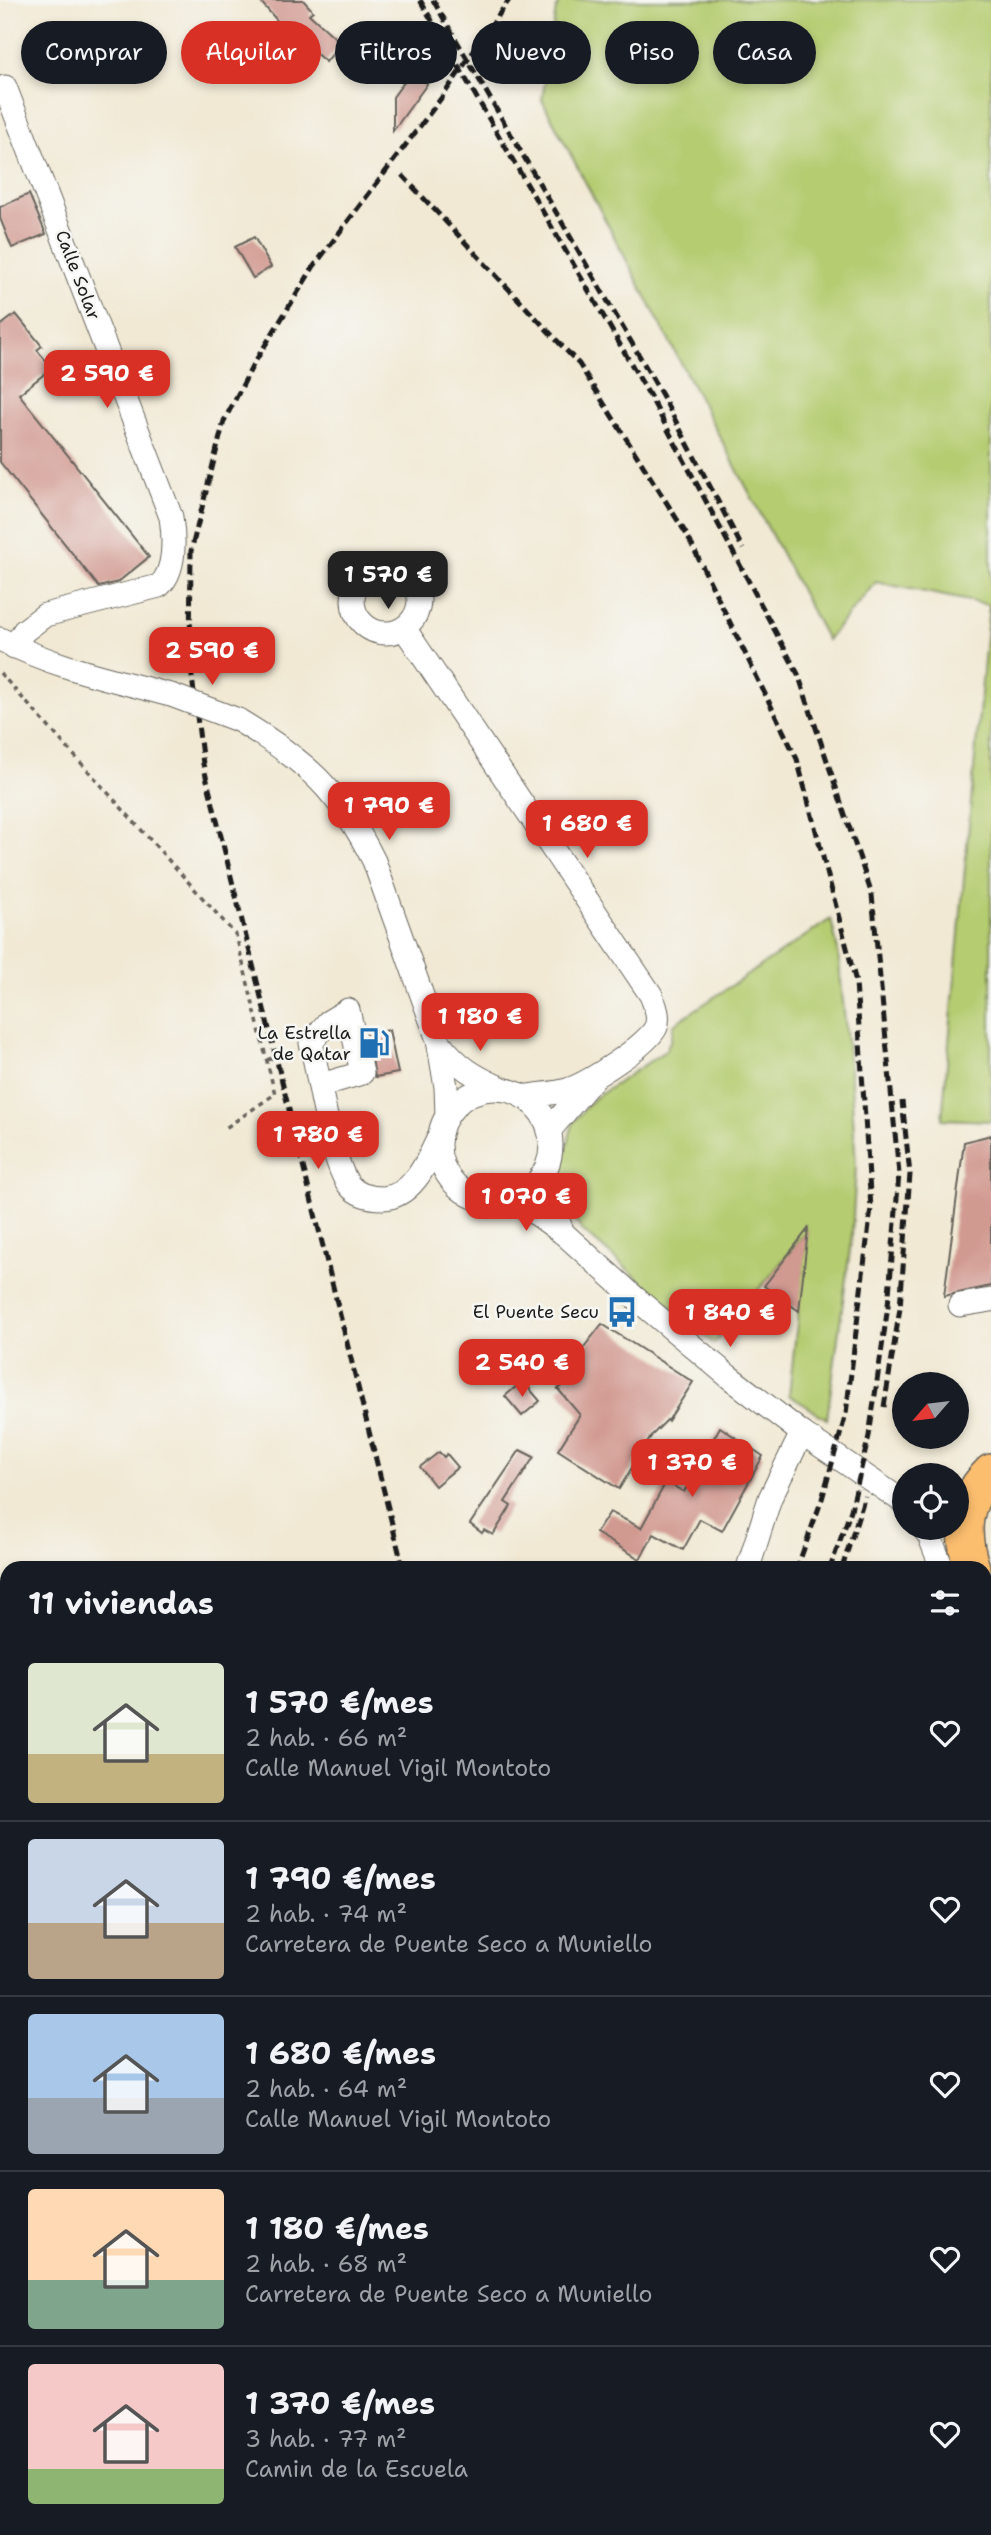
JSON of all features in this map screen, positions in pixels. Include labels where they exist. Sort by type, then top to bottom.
[{"type":"highway","points":[[960,1561],[963,1522],[979,1477]]},
{"type":"street","name":"Calle Solar","points":[[5,87],[172,517],[174,537],[167,579],[159,586],[45,615],[7,643]]},
{"type":"street","points":[[321,1085],[362,1073],[348,1010],[328,1022],[312,1044],[321,1085],[339,1167],[350,1186],[370,1198],[388,1198],[407,1188],[419,1175],[443,1127],[461,1100],[481,1090],[513,1093],[566,1090],[594,1078],[649,1037],[657,1025],[657,1010],[651,995],[404,628]]},
{"type":"street","points":[[7,643],[90,674],[172,695],[238,720],[280,745],[334,795],[363,838],[374,862],[438,1040],[446,1087],[441,1159],[450,1179],[467,1193]]},
{"type":"street","points":[[407,1188],[438,1187],[467,1193],[487,1201],[509,1199],[529,1190],[545,1173],[551,1153],[550,1131],[540,1111],[513,1093],[460,1066],[438,1040]]},
{"type":"street","points":[[550,1131],[594,1078]]},
{"type":"street","points":[[545,1173],[563,1233]]},
{"type":"street","points":[[509,1199],[538,1214],[563,1233],[697,1350],[802,1433],[892,1491]]},
{"type":"street","points":[[960,1305],[991,1300]]},
{"type":"street","points":[[750,1561],[771,1498],[802,1433]]},
{"type":"street","points":[[935,1540],[959,1561]]},
{"type":"street","points":[[945,1540],[959,1561]]},
{"type":"path","points":[[0,674],[236,935],[275,1094],[223,1129]]},
{"type":"path","points":[[267,1060],[312,1044]]},
{"type":"green space","points":[[561,0],[991,0],[991,1121],[942,1119],[989,605],[876,582],[827,640],[542,100],[544,84],[591,84],[591,21],[554,21]]},
{"type":"green space","points":[[831,919],[838,951],[856,1165],[852,1235],[827,1419],[789,1395],[807,1231],[714,1344],[582,1230],[568,1211],[560,1174],[573,1123],[592,1100],[665,1051],[671,1040],[674,1024]]},
{"type":"building","points":[[259,0],[303,0],[313,11],[309,14],[317,21],[277,21]]},
{"type":"building","points":[[321,25],[335,38],[335,51],[326,62],[321,58]]},
{"type":"building","points":[[402,84],[427,84],[393,131],[393,97]]},
{"type":"building","points":[[29,194],[46,234],[12,248],[0,218],[0,207]]},
{"type":"building","points":[[254,237],[271,267],[253,278],[235,247]]},
{"type":"building","points":[[16,314],[42,346],[37,350],[52,368],[19,394],[149,557],[118,582],[99,587],[0,462],[0,326]]},
{"type":"building","points":[[389,1030],[398,1073],[375,1077],[368,1035]]},
{"type":"building","points":[[991,1135],[991,1286],[944,1296],[964,1142]]},
{"type":"building","points":[[808,1229],[804,1267],[799,1311],[764,1286]]},
{"type":"building","points":[[602,1324],[693,1382],[668,1421],[652,1435],[619,1489],[558,1450],[580,1415],[558,1389],[564,1384],[559,1379]]},
{"type":"building","points":[[523,1381],[540,1401],[522,1416],[505,1396]]},
{"type":"building","points":[[720,1427],[763,1456],[722,1531],[700,1519],[683,1550],[654,1534],[640,1559],[596,1533],[610,1512],[641,1528],[666,1482],[684,1492]]},
{"type":"building","points":[[520,1450],[534,1457],[505,1502],[511,1506],[493,1535],[484,1530],[482,1533],[470,1524]]},
{"type":"building","points":[[439,1452],[444,1457],[447,1454],[458,1467],[435,1486],[420,1467]]},
{"type":"railway","points":[[420,0],[651,398],[798,674],[872,895],[899,1174],[888,1306],[869,1436],[851,1510],[833,1561]]},
{"type":"railway","points":[[433,0],[662,395],[743,549]]},
{"type":"railway","points":[[401,1561],[203,764],[190,661],[191,551],[224,421],[253,365],[314,266],[442,97],[509,0]]},
{"type":"railway","points":[[402,175],[579,364],[687,535],[797,759],[856,982],[871,1208],[846,1414],[822,1499],[800,1561]]},
{"type":"railway","points":[[884,1407],[900,1308],[910,1174],[902,1101]]},
{"type":"railway","points":[[844,1561],[865,1496]]},
{"type":"place","name":"La Estrella de Qatar","points":[[374,1043]]},
{"type":"place","name":"El Puente Secu","points":[[622,1312]]}]
